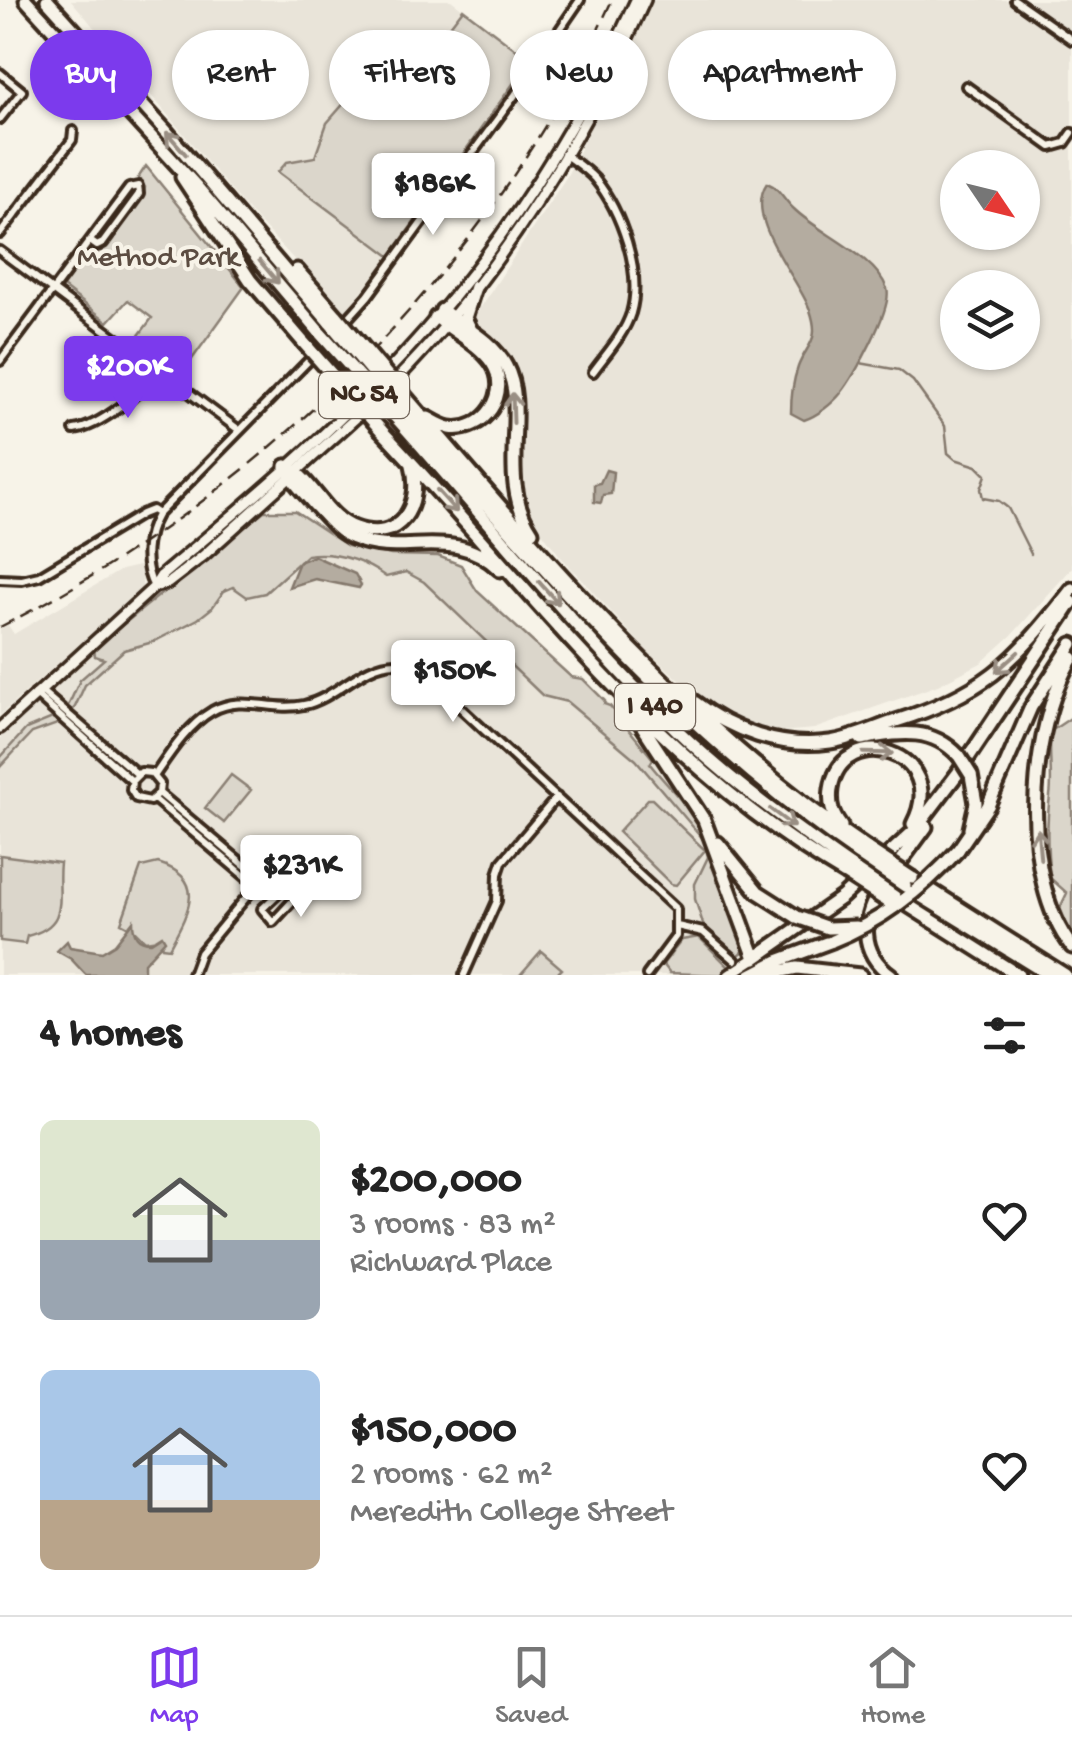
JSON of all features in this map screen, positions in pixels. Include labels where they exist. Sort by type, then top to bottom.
[{"type":"highway","name":"I 440","points":[[26,0],[170,156],[320,333],[398,403],[552,576],[702,732],[800,813],[863,850],[1049,975]]},
{"type":"highway","name":"I 440","points":[[47,0],[334,319],[599,650],[677,730],[848,871]]},
{"type":"highway","points":[[170,156],[250,280],[626,701],[778,834],[920,913],[1018,975]]},
{"type":"highway","points":[[475,287],[465,318],[471,330],[508,368],[514,400],[515,492],[528,526],[554,564]]},
{"type":"highway","points":[[444,317],[471,330]]},
{"type":"highway","points":[[398,403],[451,428],[469,427],[487,416],[498,395],[493,364],[444,317]]},
{"type":"highway","points":[[420,414],[659,674],[733,746],[863,850]]},
{"type":"highway","points":[[291,472],[342,522],[374,532],[399,522],[414,502],[416,481],[410,461]]},
{"type":"highway","points":[[291,472],[350,537],[364,542],[446,544],[464,549],[492,563],[556,624]]},
{"type":"highway","points":[[832,742],[923,712],[980,683],[1025,645],[1072,589]]},
{"type":"highway","points":[[626,701],[693,801],[709,832],[755,958],[842,897],[894,852],[938,802],[1072,602]]},
{"type":"highway","points":[[751,975],[864,927],[918,890],[958,850],[998,785],[1031,707],[1072,644]]},
{"type":"highway","points":[[1072,658],[1047,717],[1036,782],[1043,882],[1055,920],[1072,948]]},
{"type":"highway","points":[[659,674],[706,711],[741,730],[769,739],[806,744],[910,732],[932,737],[959,756],[971,775],[976,803],[974,826]]},
{"type":"highway","points":[[892,975],[874,959],[866,941],[864,931],[872,903],[955,785],[1009,696]]},
{"type":"highway","points":[[863,850],[833,814],[832,784],[844,762],[870,750],[884,750],[906,761],[922,789],[917,816],[894,852]]},
{"type":"highway","points":[[709,832],[758,892],[797,917],[828,928],[864,927]]},
{"type":"highway","points":[[909,882],[1065,975]]},
{"type":"highway","points":[[762,975],[798,968],[860,975]]},
{"type":"main road","name":"NC 54","points":[[291,472],[384,392],[444,317],[563,154],[636,0]]},
{"type":"main road","name":"NC 54","points":[[444,317],[475,287],[563,154],[622,52],[645,0]]},
{"type":"main road","points":[[0,728],[154,587],[161,576],[291,472]]},
{"type":"main road","points":[[730,975],[755,958]]},
{"type":"street","points":[[1015,0],[1072,40]]},
{"type":"street","points":[[154,587],[146,548],[158,514],[367,296],[576,2]]},
{"type":"street","points":[[0,74],[22,90],[0,119]]},
{"type":"street","points":[[966,86],[1051,148],[1064,143],[1072,133]]},
{"type":"street","points":[[0,234],[72,140],[72,131]]},
{"type":"street","points":[[563,154],[592,176],[605,195],[632,260],[635,291],[626,324],[593,372]]},
{"type":"street","points":[[0,361],[129,188],[138,186],[139,194],[103,243],[98,246],[90,242]]},
{"type":"street","points":[[0,251],[240,430]]},
{"type":"street","points":[[74,430],[87,428],[146,387],[159,370]]},
{"type":"street","points":[[0,579],[40,576],[142,514],[152,510],[158,514]]},
{"type":"street","points":[[155,776],[193,727],[219,708],[245,702],[288,707],[306,704],[376,667],[399,663],[424,673],[676,909],[677,926],[670,947],[647,975]]},
{"type":"street","points":[[38,692],[134,778]]},
{"type":"street","points":[[146,772],[155,776],[160,784],[156,796],[144,802],[136,798],[131,790],[134,778],[146,772]]},
{"type":"street","points":[[156,796],[247,878],[274,896]]},
{"type":"street","points":[[464,975],[496,902],[502,862],[557,797]]},
{"type":"street","points":[[192,975],[200,953],[258,882]]},
{"type":"street","points":[[286,882],[299,890],[272,922],[262,912],[274,896],[286,882]]},
{"type":"street","points":[[677,926],[700,930],[735,960]]},
{"type":"shaded area","points":[[71,0],[451,0],[510,45],[510,88],[490,116],[490,30],[329,30],[329,120],[487,120],[344,313],[245,207],[152,96],[152,30],[96,30]]},
{"type":"shaded area","points":[[651,0],[1072,0],[1072,568],[981,663],[938,685],[814,729],[767,733],[710,707],[648,652],[541,531],[524,500],[518,388],[512,365],[478,330],[473,319],[567,176],[594,120],[648,120],[648,30],[637,30]]},
{"type":"shaded area","points":[[767,183],[804,218],[871,266],[887,289],[879,326],[847,385],[829,405],[804,420],[791,413],[792,396],[798,367],[812,342],[813,321],[767,230],[761,197]]},
{"type":"shaded area","points":[[606,470],[613,472],[611,494],[603,495],[601,503],[594,502],[594,484],[600,483]]},
{"type":"shaded area","points":[[264,511],[295,511],[348,546],[391,555],[438,556],[461,565],[477,591],[571,677],[583,679],[610,706],[687,801],[717,865],[744,951],[731,969],[722,975],[0,975],[0,738],[94,648]]},
{"type":"shaded area","points":[[314,556],[355,574],[361,585],[359,588],[315,579],[289,587],[299,562]]},
{"type":"shaded area","points":[[143,565],[142,588],[0,715],[0,629],[8,625],[14,634],[121,570]]},
{"type":"shaded area","points":[[133,921],[139,939],[151,942],[162,935],[165,940],[144,963],[144,975],[86,975],[57,951],[67,941],[70,947],[102,952],[115,944]]},
{"type":"green space","points":[[463,9],[510,45],[510,88],[490,116],[490,30],[447,30]]},
{"type":"green space","points":[[487,120],[390,256],[278,172],[287,162],[315,157],[327,123]]},
{"type":"green space","name":"Method Park","points":[[146,166],[244,287],[180,376],[134,342],[152,318],[128,300],[108,322],[63,287],[90,248],[102,251],[144,194],[145,187],[138,178]]},
{"type":"green space","points":[[264,511],[295,511],[348,546],[391,555],[438,556],[461,565],[477,591],[571,677],[583,679],[653,759],[650,764],[691,812],[708,840],[711,866],[717,865],[744,951],[735,958],[704,927],[695,899],[695,884],[708,857],[704,840],[636,760],[567,702],[543,696],[424,582],[406,572],[386,577],[349,558],[307,555],[265,593],[247,597],[233,587],[224,591],[198,619],[153,642],[124,650],[85,685],[63,722],[32,733],[0,767],[0,758],[26,729],[60,715],[69,704],[80,680],[104,659],[95,656],[94,648]]},
{"type":"green space","points":[[1072,717],[1072,937],[1060,908],[1067,893],[1050,878],[1047,837],[1051,731]]},
{"type":"green space","points":[[231,775],[251,790],[224,823],[205,808]]},
{"type":"green space","points":[[648,799],[705,850],[676,885],[618,832]]},
{"type":"green space","points":[[0,855],[60,863],[56,917],[51,925],[27,936],[25,944],[0,941]]},
{"type":"green space","points":[[158,863],[184,878],[189,888],[187,910],[169,948],[162,947],[159,939],[145,941],[121,923],[141,867]]},
{"type":"green space","points":[[699,937],[731,969],[722,975],[670,973],[663,964],[682,940]]},
{"type":"green space","points":[[541,951],[562,969],[556,975],[520,975]]},
{"type":"waterway","points":[[860,363],[899,370],[913,381],[945,426],[948,453],[977,466],[986,475],[981,489],[983,498],[999,501],[1008,508],[1031,554]]},
{"type":"railway","points":[[0,627],[97,573],[190,511],[277,441],[358,365],[433,282],[501,193],[561,99],[612,0]]}]
